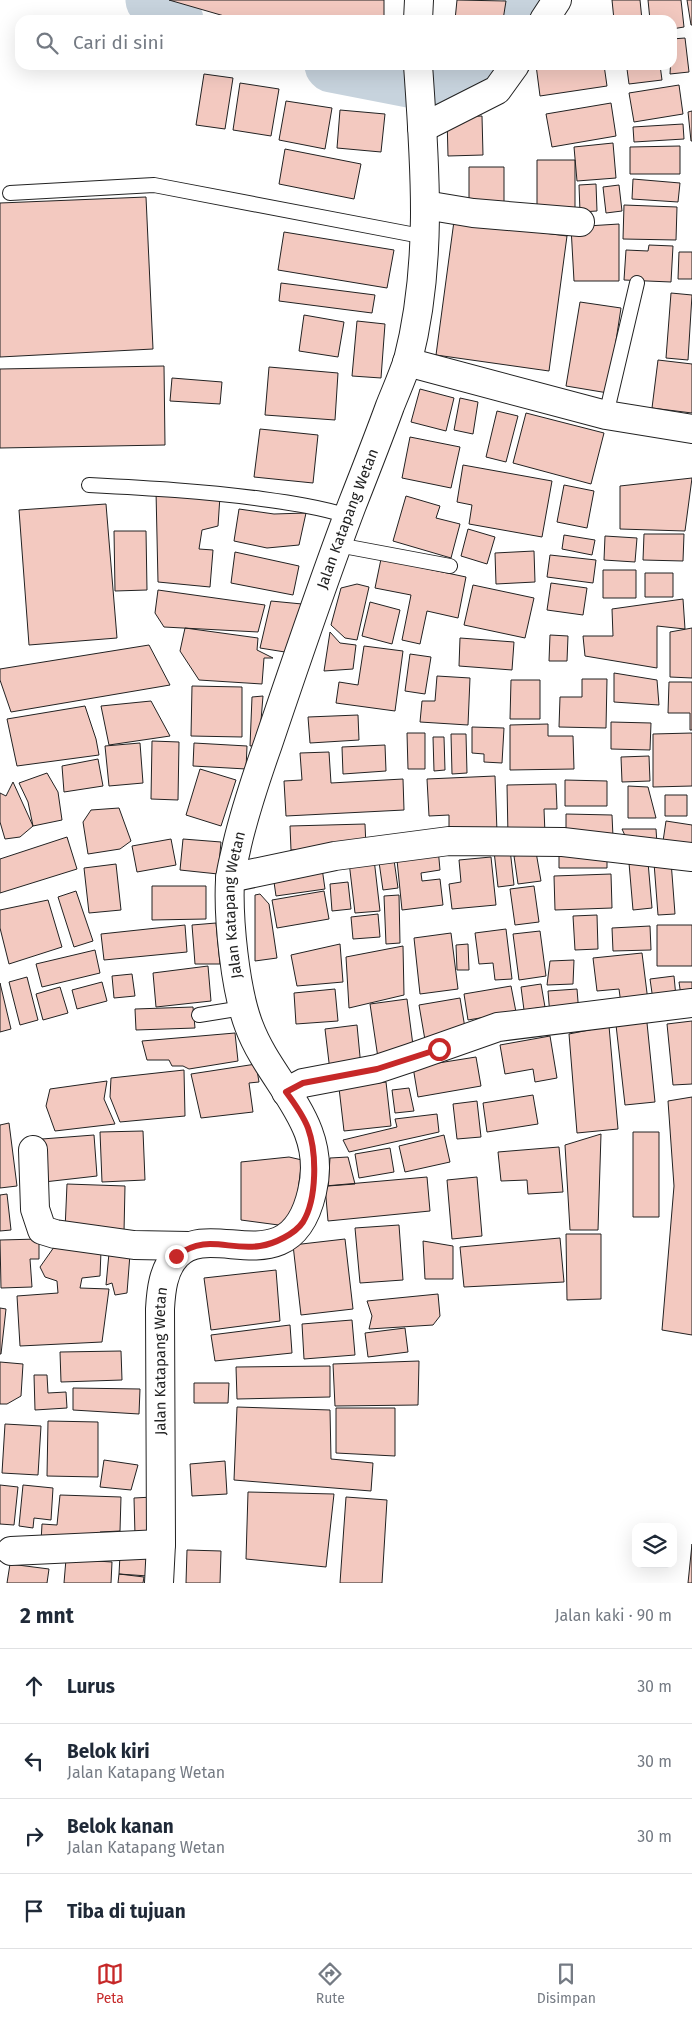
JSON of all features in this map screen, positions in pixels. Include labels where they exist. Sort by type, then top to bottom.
[{"type":"street","points":[[418,15],[419,0]]},
{"type":"street","points":[[547,15],[557,0]]},
{"type":"street","name":"Jalan Katapang Wetan","points":[[159,1583],[162,1544],[160,1309],[167,1271],[176,1256],[189,1246],[213,1243],[260,1246],[286,1236],[303,1222],[313,1190],[315,1162],[306,1123],[268,1067],[243,1008],[235,960],[230,878],[245,812],[348,516],[407,362],[422,276],[426,237],[418,70]]},
{"type":"street","points":[[422,120],[497,90],[511,70]]},
{"type":"street","points":[[425,205],[473,213],[580,222]]},
{"type":"street","points":[[407,362],[606,415],[692,429]]},
{"type":"street","points":[[230,878],[334,856],[449,841],[563,842],[692,857]]},
{"type":"street","points":[[286,1092],[308,1082],[363,1072],[402,1061],[498,1027],[692,1003]]},
{"type":"street","points":[[33,1150],[36,1208],[42,1230],[55,1234],[134,1245],[189,1246]]},
{"type":"street","points":[[11,1551],[162,1544]]},
{"type":"lane","points":[[10,193],[154,185],[426,237]]},
{"type":"lane","points":[[606,415],[637,283]]},
{"type":"lane","points":[[89,485],[174,489],[228,494],[317,506],[348,516]]},
{"type":"lane","points":[[338,545],[450,566]]},
{"type":"lane","points":[[199,1015],[243,1008]]},
{"type":"building","points":[[169,0],[384,0],[384,15],[221,15]]},
{"type":"building","points":[[457,0],[506,1],[504,15],[456,15]]},
{"type":"building","points":[[612,0],[640,0],[642,15],[614,15]]},
{"type":"building","points":[[648,0],[681,0],[684,27],[677,28],[677,15],[650,15]]},
{"type":"building","points":[[687,0],[692,0],[692,25],[691,25]]},
{"type":"building","points":[[685,38],[689,72],[670,74],[670,70],[677,70],[677,39]]},
{"type":"building","points":[[537,70],[605,70],[607,86],[540,96]]},
{"type":"building","points":[[627,70],[661,70],[662,80],[629,84]]},
{"type":"building","points":[[204,74],[233,78],[225,129],[196,125]]},
{"type":"building","points":[[240,83],[279,89],[271,136],[233,130]]},
{"type":"building","points":[[679,85],[683,114],[634,122],[629,93]]},
{"type":"building","points":[[286,101],[332,108],[325,149],[279,140]]},
{"type":"building","points":[[611,103],[616,136],[552,147],[546,114]]},
{"type":"building","points":[[340,110],[385,114],[381,152],[337,148]]},
{"type":"building","points":[[692,111],[692,141],[691,141],[688,112]]},
{"type":"building","points":[[482,116],[483,155],[448,156],[447,117]]},
{"type":"building","points":[[683,124],[684,139],[634,142],[633,127]]},
{"type":"building","points":[[613,143],[616,178],[577,181],[574,147]]},
{"type":"building","points":[[680,146],[680,174],[630,174],[630,147]]},
{"type":"building","points":[[285,149],[361,164],[354,199],[279,184]]},
{"type":"building","points":[[537,160],[575,160],[575,209],[537,209]]},
{"type":"building","points":[[469,167],[504,167],[504,203],[469,202]]},
{"type":"building","points":[[633,179],[680,183],[678,202],[632,199]]},
{"type":"building","points":[[596,184],[597,211],[580,212],[579,185]]},
{"type":"building","points":[[619,185],[622,211],[606,213],[603,187]]},
{"type":"building","points":[[146,197],[153,349],[0,357],[0,203]]},
{"type":"building","points":[[624,205],[677,207],[676,240],[623,239]]},
{"type":"building","points":[[454,221],[567,236],[549,371],[436,355]]},
{"type":"building","points":[[619,224],[619,281],[574,281],[571,227]]},
{"type":"building","points":[[284,232],[394,250],[387,288],[278,270]]},
{"type":"building","points":[[649,245],[673,246],[671,282],[624,280],[626,250],[648,251]]},
{"type":"building","points":[[679,252],[692,252],[692,279],[678,279]]},
{"type":"building","points":[[281,283],[375,295],[372,313],[279,301]]},
{"type":"building","points":[[671,293],[692,295],[688,360],[666,358]]},
{"type":"building","points":[[580,302],[621,308],[608,393],[566,386]]},
{"type":"building","points":[[304,315],[344,322],[338,357],[299,351]]},
{"type":"building","points":[[357,321],[385,324],[381,378],[352,376]]},
{"type":"building","points":[[658,360],[692,364],[692,413],[652,408]]},
{"type":"building","points":[[164,366],[165,445],[0,448],[0,369]]},
{"type":"building","points":[[269,367],[338,373],[335,420],[265,415]]},
{"type":"building","points":[[172,378],[222,382],[220,404],[170,401]]},
{"type":"building","points":[[420,389],[454,398],[446,431],[411,422]]},
{"type":"building","points":[[460,398],[478,402],[473,434],[454,430]]},
{"type":"building","points":[[497,411],[518,416],[506,462],[486,457]]},
{"type":"building","points":[[526,413],[604,433],[591,484],[513,463]]},
{"type":"building","points":[[260,429],[318,435],[313,483],[254,477]]},
{"type":"building","points":[[410,437],[460,447],[451,488],[402,478]]},
{"type":"building","points":[[463,465],[552,481],[542,537],[469,524],[472,505],[457,502]]},
{"type":"building","points":[[692,478],[685,531],[620,529],[620,486]]},
{"type":"building","points":[[564,485],[594,491],[587,528],[557,522]]},
{"type":"building","points":[[156,491],[220,496],[218,526],[202,530],[199,549],[213,550],[210,587],[158,582]]},
{"type":"building","points":[[406,496],[440,506],[436,518],[460,524],[451,558],[393,541]]},
{"type":"building","points":[[106,504],[117,638],[29,645],[19,510]]},
{"type":"building","points":[[239,509],[274,514],[306,513],[299,545],[267,548],[234,541]]},
{"type":"building","points":[[468,529],[495,537],[487,564],[461,556]]},
{"type":"building","points":[[114,531],[146,531],[147,590],[115,591]]},
{"type":"building","points":[[644,534],[684,534],[683,561],[643,560]]},
{"type":"building","points":[[564,535],[595,540],[592,555],[562,549]]},
{"type":"building","points":[[605,536],[637,538],[635,562],[604,560]]},
{"type":"building","points":[[534,551],[535,582],[496,584],[495,553]]},
{"type":"building","points":[[235,552],[299,566],[293,595],[231,583]]},
{"type":"building","points":[[550,555],[596,560],[593,583],[547,577]]},
{"type":"building","points":[[381,559],[466,577],[458,618],[427,611],[420,644],[402,640],[411,595],[375,588]]},
{"type":"building","points":[[603,570],[636,570],[636,598],[603,598]]},
{"type":"building","points":[[645,573],[673,573],[673,597],[645,597]]},
{"type":"building","points":[[551,583],[587,588],[583,615],[547,610]]},
{"type":"building","points":[[357,584],[369,587],[357,640],[345,638],[331,625],[341,588]]},
{"type":"building","points":[[473,585],[534,598],[525,638],[464,625]]},
{"type":"building","points":[[158,590],[265,605],[258,632],[164,627],[155,613]]},
{"type":"building","points":[[683,599],[685,629],[657,626],[657,668],[585,656],[583,636],[613,636],[612,609]]},
{"type":"building","points":[[271,601],[302,604],[285,652],[260,648]]},
{"type":"building","points":[[370,602],[400,610],[392,644],[362,636]]},
{"type":"building","points":[[185,628],[258,638],[257,650],[273,658],[264,658],[262,684],[199,680],[180,651]]},
{"type":"building","points":[[692,628],[692,678],[670,677],[670,632]]},
{"type":"building","points":[[330,632],[340,643],[356,645],[353,669],[324,671]]},
{"type":"building","points":[[550,635],[568,636],[567,661],[549,661]]},
{"type":"building","points":[[460,638],[514,642],[512,670],[459,666]]},
{"type":"building","points":[[149,645],[170,685],[11,712],[0,680],[0,669]]},
{"type":"building","points":[[364,646],[403,651],[395,711],[336,703],[339,682],[358,685]]},
{"type":"building","points":[[410,654],[431,657],[425,694],[405,691]]},
{"type":"building","points":[[614,673],[657,680],[659,705],[614,702]]},
{"type":"building","points":[[437,676],[470,678],[468,725],[420,722],[422,701],[435,701]]},
{"type":"building","points":[[582,679],[607,679],[606,728],[559,727],[560,697],[582,697]]},
{"type":"building","points":[[511,680],[540,680],[540,719],[510,719]]},
{"type":"building","points":[[669,682],[692,682],[692,730],[690,730],[690,713],[668,713]]},
{"type":"building","points":[[192,686],[242,687],[242,737],[191,736]]},
{"type":"building","points":[[263,696],[259,745],[250,746],[252,697]]},
{"type":"building","points":[[151,701],[170,736],[109,745],[101,706]]},
{"type":"building","points":[[85,706],[96,739],[99,755],[17,766],[7,719]]},
{"type":"building","points":[[358,715],[359,740],[310,743],[308,717]]},
{"type":"building","points":[[611,722],[651,723],[650,750],[611,749]]},
{"type":"building","points":[[548,724],[548,736],[573,736],[574,769],[510,770],[510,725]]},
{"type":"building","points":[[472,727],[504,728],[502,763],[484,762],[484,754],[472,753]]},
{"type":"building","points":[[407,733],[425,733],[425,769],[408,769]]},
{"type":"building","points":[[692,733],[692,786],[653,787],[653,734]]},
{"type":"building","points":[[451,734],[466,734],[467,773],[452,774]]},
{"type":"building","points":[[433,737],[444,737],[445,770],[434,771]]},
{"type":"building","points":[[152,741],[179,742],[178,800],[151,799]]},
{"type":"building","points":[[140,743],[143,783],[109,786],[105,746]]},
{"type":"building","points":[[194,743],[247,746],[246,769],[193,766]]},
{"type":"building","points":[[385,745],[386,771],[343,774],[342,747]]},
{"type":"building","points":[[329,752],[331,783],[403,779],[404,810],[286,816],[284,781],[302,780],[300,753]]},
{"type":"building","points":[[649,756],[650,781],[622,782],[621,757]]},
{"type":"building","points":[[98,759],[103,786],[64,792],[62,766]]},
{"type":"building","points":[[200,769],[236,780],[221,826],[186,815]]},
{"type":"building","points":[[47,773],[58,792],[62,820],[33,826],[28,802],[19,783]]},
{"type":"building","points":[[495,776],[497,832],[449,834],[449,815],[429,816],[427,779]]},
{"type":"building","points":[[565,780],[607,781],[607,806],[565,806]]},
{"type":"building","points":[[13,782],[33,826],[20,837],[5,839],[0,822],[0,793],[6,796]]},
{"type":"building","points":[[556,784],[557,809],[544,809],[545,834],[508,836],[507,785]]},
{"type":"building","points":[[628,786],[648,787],[656,818],[628,818]]},
{"type":"building","points":[[665,795],[687,795],[687,816],[665,816]]},
{"type":"building","points":[[119,808],[131,841],[120,849],[88,854],[83,822],[91,810]]},
{"type":"building","points":[[566,814],[612,815],[613,837],[566,836]]},
{"type":"building","points":[[666,821],[692,825],[692,852],[662,848]]},
{"type":"building","points":[[365,824],[366,847],[291,850],[290,826]]},
{"type":"building","points":[[622,829],[656,829],[657,844],[627,840]]},
{"type":"building","points":[[67,837],[77,869],[0,893],[0,859]]},
{"type":"building","points":[[171,839],[176,865],[137,872],[132,846]]},
{"type":"building","points":[[183,839],[221,842],[218,874],[180,870]]},
{"type":"building","points":[[438,848],[440,870],[421,873],[422,881],[440,879],[443,905],[402,910],[397,860]]},
{"type":"building","points":[[510,849],[514,885],[498,887],[494,851]]},
{"type":"building","points":[[559,849],[607,850],[607,868],[559,868]]},
{"type":"building","points":[[536,852],[541,881],[518,884],[514,856]]},
{"type":"building","points":[[491,857],[496,905],[452,909],[449,884],[461,882],[459,860]]},
{"type":"building","points":[[374,859],[380,911],[355,913],[349,862]]},
{"type":"building","points":[[394,860],[398,888],[383,890],[379,862]]},
{"type":"building","points":[[671,861],[675,914],[658,915],[654,863]]},
{"type":"building","points":[[648,862],[652,908],[633,910],[629,863]]},
{"type":"building","points":[[116,864],[121,910],[89,913],[84,868]]},
{"type":"building","points":[[322,868],[325,889],[276,896],[273,875]]},
{"type":"building","points":[[611,874],[612,908],[555,910],[554,876]]},
{"type":"building","points":[[348,882],[351,909],[332,911],[330,884]]},
{"type":"building","points":[[152,886],[206,886],[206,919],[152,920]]},
{"type":"building","points":[[534,886],[539,922],[515,925],[510,889]]},
{"type":"building","points":[[76,891],[93,941],[74,947],[58,897]]},
{"type":"building","points":[[324,891],[329,919],[277,928],[272,900]]},
{"type":"building","points":[[260,894],[269,904],[277,958],[255,961],[255,895]]},
{"type":"building","points":[[399,895],[400,943],[386,944],[384,896]]},
{"type":"building","points":[[48,900],[62,947],[9,964],[0,928],[0,910]]},
{"type":"building","points":[[378,914],[380,937],[353,939],[351,917]]},
{"type":"building","points":[[597,915],[598,949],[575,950],[573,916]]},
{"type":"building","points":[[216,923],[220,964],[195,964],[192,925]]},
{"type":"building","points":[[185,925],[187,952],[104,960],[101,934]]},
{"type":"building","points":[[657,925],[692,925],[692,966],[657,966]]},
{"type":"building","points":[[650,926],[651,950],[613,951],[612,928]]},
{"type":"building","points":[[506,929],[512,979],[495,980],[493,963],[479,964],[475,933]]},
{"type":"building","points":[[540,931],[546,976],[519,980],[513,934]]},
{"type":"building","points":[[451,933],[458,989],[420,994],[414,938]]},
{"type":"building","points":[[340,944],[343,982],[297,986],[291,955]]},
{"type":"building","points":[[468,944],[469,970],[457,970],[456,945]]},
{"type":"building","points":[[403,946],[404,995],[349,1008],[346,957]]},
{"type":"building","points":[[95,950],[100,973],[42,987],[36,964]]},
{"type":"building","points":[[642,953],[648,1001],[621,1004],[619,989],[597,991],[593,958]]},
{"type":"building","points":[[574,960],[573,984],[547,985],[550,961]]},
{"type":"building","points":[[208,966],[211,1001],[156,1007],[153,973]]},
{"type":"building","points":[[132,974],[135,996],[114,998],[112,976]]},
{"type":"building","points":[[674,976],[676,997],[653,1000],[650,979]]},
{"type":"building","points":[[27,977],[38,1020],[20,1025],[9,982]]},
{"type":"building","points":[[102,982],[107,1001],[77,1009],[72,990]]},
{"type":"building","points":[[679,982],[692,982],[692,995],[681,996]]},
{"type":"building","points":[[0,983],[11,1029],[0,1032]]},
{"type":"building","points":[[541,984],[545,1007],[524,1010],[521,987]]},
{"type":"building","points":[[511,986],[516,1012],[468,1020],[464,994]]},
{"type":"building","points":[[60,987],[68,1013],[43,1020],[36,994]]},
{"type":"building","points":[[335,989],[338,1021],[296,1024],[294,993]]},
{"type":"building","points":[[577,989],[579,1014],[550,1016],[548,991]]},
{"type":"building","points":[[460,998],[466,1034],[425,1040],[419,1005]]},
{"type":"building","points":[[407,999],[414,1053],[378,1058],[370,1004]]},
{"type":"building","points":[[193,1007],[195,1028],[136,1030],[135,1009]]},
{"type":"building","points":[[646,1013],[655,1102],[625,1105],[615,1016]]},
{"type":"building","points":[[692,1021],[692,1084],[673,1085],[667,1024]]},
{"type":"building","points":[[357,1025],[361,1067],[330,1071],[325,1029]]},
{"type":"building","points":[[609,1026],[618,1129],[577,1133],[569,1034]]},
{"type":"building","points":[[235,1033],[238,1061],[189,1069],[183,1066],[172,1066],[169,1060],[147,1060],[142,1041]]},
{"type":"building","points":[[550,1036],[557,1078],[535,1082],[533,1069],[505,1074],[500,1045]]},
{"type":"building","points":[[476,1057],[481,1086],[418,1097],[413,1067]]},
{"type":"building","points":[[256,1064],[259,1082],[249,1083],[253,1112],[201,1118],[191,1074]]},
{"type":"building","points":[[184,1070],[185,1116],[120,1122],[110,1097],[111,1078]]},
{"type":"building","points":[[107,1081],[104,1099],[115,1124],[55,1131],[46,1106],[50,1089]]},
{"type":"building","points":[[386,1082],[391,1126],[344,1131],[339,1088]]},
{"type":"building","points":[[409,1088],[414,1111],[395,1113],[392,1090]]},
{"type":"building","points":[[533,1095],[538,1124],[487,1132],[483,1103]]},
{"type":"building","points":[[692,1097],[692,1335],[662,1330],[674,1186],[668,1101]]},
{"type":"building","points":[[477,1101],[481,1137],[457,1139],[453,1104]]},
{"type":"building","points":[[437,1114],[439,1132],[349,1152],[343,1140],[397,1127],[395,1119]]},
{"type":"building","points":[[9,1123],[17,1186],[0,1188],[0,1125]]},
{"type":"building","points":[[143,1131],[145,1180],[102,1182],[100,1132]]},
{"type":"building","points":[[633,1132],[659,1132],[659,1217],[633,1217]]},
{"type":"building","points":[[601,1134],[598,1230],[570,1230],[565,1145]]},
{"type":"building","points":[[94,1135],[97,1176],[44,1182],[42,1139]]},
{"type":"building","points":[[444,1135],[450,1162],[405,1172],[399,1146]]},
{"type":"building","points":[[559,1147],[563,1192],[528,1194],[527,1180],[501,1181],[498,1152]]},
{"type":"building","points":[[390,1148],[394,1172],[359,1178],[355,1154]]},
{"type":"building","points":[[289,1157],[302,1160],[294,1221],[286,1226],[241,1220],[241,1162]]},
{"type":"building","points":[[348,1157],[355,1184],[328,1186],[330,1158]]},
{"type":"building","points":[[427,1177],[430,1211],[328,1221],[325,1186]]},
{"type":"building","points":[[477,1177],[482,1236],[452,1239],[447,1180]]},
{"type":"building","points":[[67,1184],[125,1186],[124,1232],[65,1230]]},
{"type":"building","points":[[7,1194],[11,1230],[0,1231],[0,1195]]},
{"type":"building","points":[[399,1225],[403,1280],[360,1283],[355,1228]]},
{"type":"building","points":[[566,1234],[601,1234],[601,1299],[567,1300]]},
{"type":"building","points":[[560,1238],[564,1282],[464,1287],[460,1247]]},
{"type":"building","points":[[39,1239],[39,1259],[30,1259],[32,1287],[1,1288],[0,1240]]},
{"type":"building","points":[[345,1239],[353,1309],[301,1315],[293,1245]]},
{"type":"building","points":[[59,1240],[101,1251],[100,1276],[82,1278],[80,1288],[109,1289],[102,1342],[20,1346],[17,1296],[58,1293],[57,1281],[45,1277],[40,1267]]},
{"type":"building","points":[[423,1241],[453,1246],[453,1279],[425,1279]]},
{"type":"building","points":[[109,1253],[130,1254],[127,1293],[115,1295],[112,1283],[106,1285]]},
{"type":"building","points":[[276,1270],[280,1321],[211,1330],[204,1278]]},
{"type":"building","points":[[438,1294],[440,1316],[433,1325],[369,1329],[372,1316],[367,1301]]},
{"type":"building","points":[[0,1308],[6,1309],[1,1354],[0,1354]]},
{"type":"building","points":[[352,1320],[355,1355],[304,1359],[302,1324]]},
{"type":"building","points":[[290,1325],[292,1353],[215,1361],[211,1335]]},
{"type":"building","points":[[405,1328],[408,1352],[368,1357],[365,1333]]},
{"type":"building","points":[[121,1351],[122,1380],[61,1382],[60,1352]]},
{"type":"building","points":[[419,1361],[418,1405],[335,1406],[333,1364]]},
{"type":"building","points":[[0,1362],[23,1364],[21,1396],[7,1404],[0,1404]]},
{"type":"building","points":[[330,1366],[330,1397],[237,1399],[236,1367]]},
{"type":"building","points":[[34,1375],[47,1375],[48,1393],[66,1392],[67,1408],[35,1410]]},
{"type":"building","points":[[194,1383],[229,1383],[228,1403],[194,1403]]},
{"type":"building","points":[[73,1388],[140,1389],[139,1414],[73,1410]]},
{"type":"building","points":[[237,1407],[330,1410],[331,1459],[373,1463],[371,1491],[234,1480]]},
{"type":"building","points":[[336,1408],[395,1408],[395,1456],[336,1453]]},
{"type":"building","points":[[48,1421],[98,1422],[98,1477],[47,1476]]},
{"type":"building","points":[[5,1424],[41,1426],[38,1475],[2,1473]]},
{"type":"building","points":[[104,1460],[138,1465],[131,1490],[100,1487]]},
{"type":"building","points":[[225,1461],[227,1494],[192,1496],[190,1464]]},
{"type":"building","points":[[0,1485],[18,1487],[14,1525],[0,1524]]},
{"type":"building","points":[[23,1485],[53,1488],[51,1520],[34,1518],[33,1528],[19,1526]]},
{"type":"building","points":[[248,1492],[334,1494],[326,1567],[246,1559]]},
{"type":"building","points":[[60,1495],[121,1497],[120,1531],[100,1532],[99,1545],[41,1542],[42,1524],[57,1525]]},
{"type":"building","points":[[153,1497],[149,1535],[135,1535],[134,1498]]},
{"type":"building","points":[[346,1497],[387,1500],[382,1583],[340,1583]]},
{"type":"building","points":[[692,1544],[692,1583],[688,1583]]},
{"type":"building","points":[[187,1550],[221,1551],[220,1583],[186,1583]]},
{"type":"building","points":[[147,1553],[148,1576],[119,1574],[120,1555]]},
{"type":"building","points":[[66,1559],[112,1562],[111,1583],[64,1583]]},
{"type":"building","points":[[10,1564],[49,1569],[47,1583],[7,1583]]},
{"type":"building","points":[[119,1574],[144,1577],[143,1583],[118,1583]]},
{"type":"waterway","points":[[153,0],[170,15]]},
{"type":"waterway","points":[[526,15],[535,0]]},
{"type":"waterway","points":[[358,70],[445,87],[487,78],[492,70]]},
{"type":"route","points":[[176,1256],[189,1246],[213,1243],[246,1246],[270,1244],[286,1236],[303,1222],[313,1190],[315,1162],[309,1130],[303,1116],[286,1092],[303,1083],[377,1069],[439,1049]]}]
